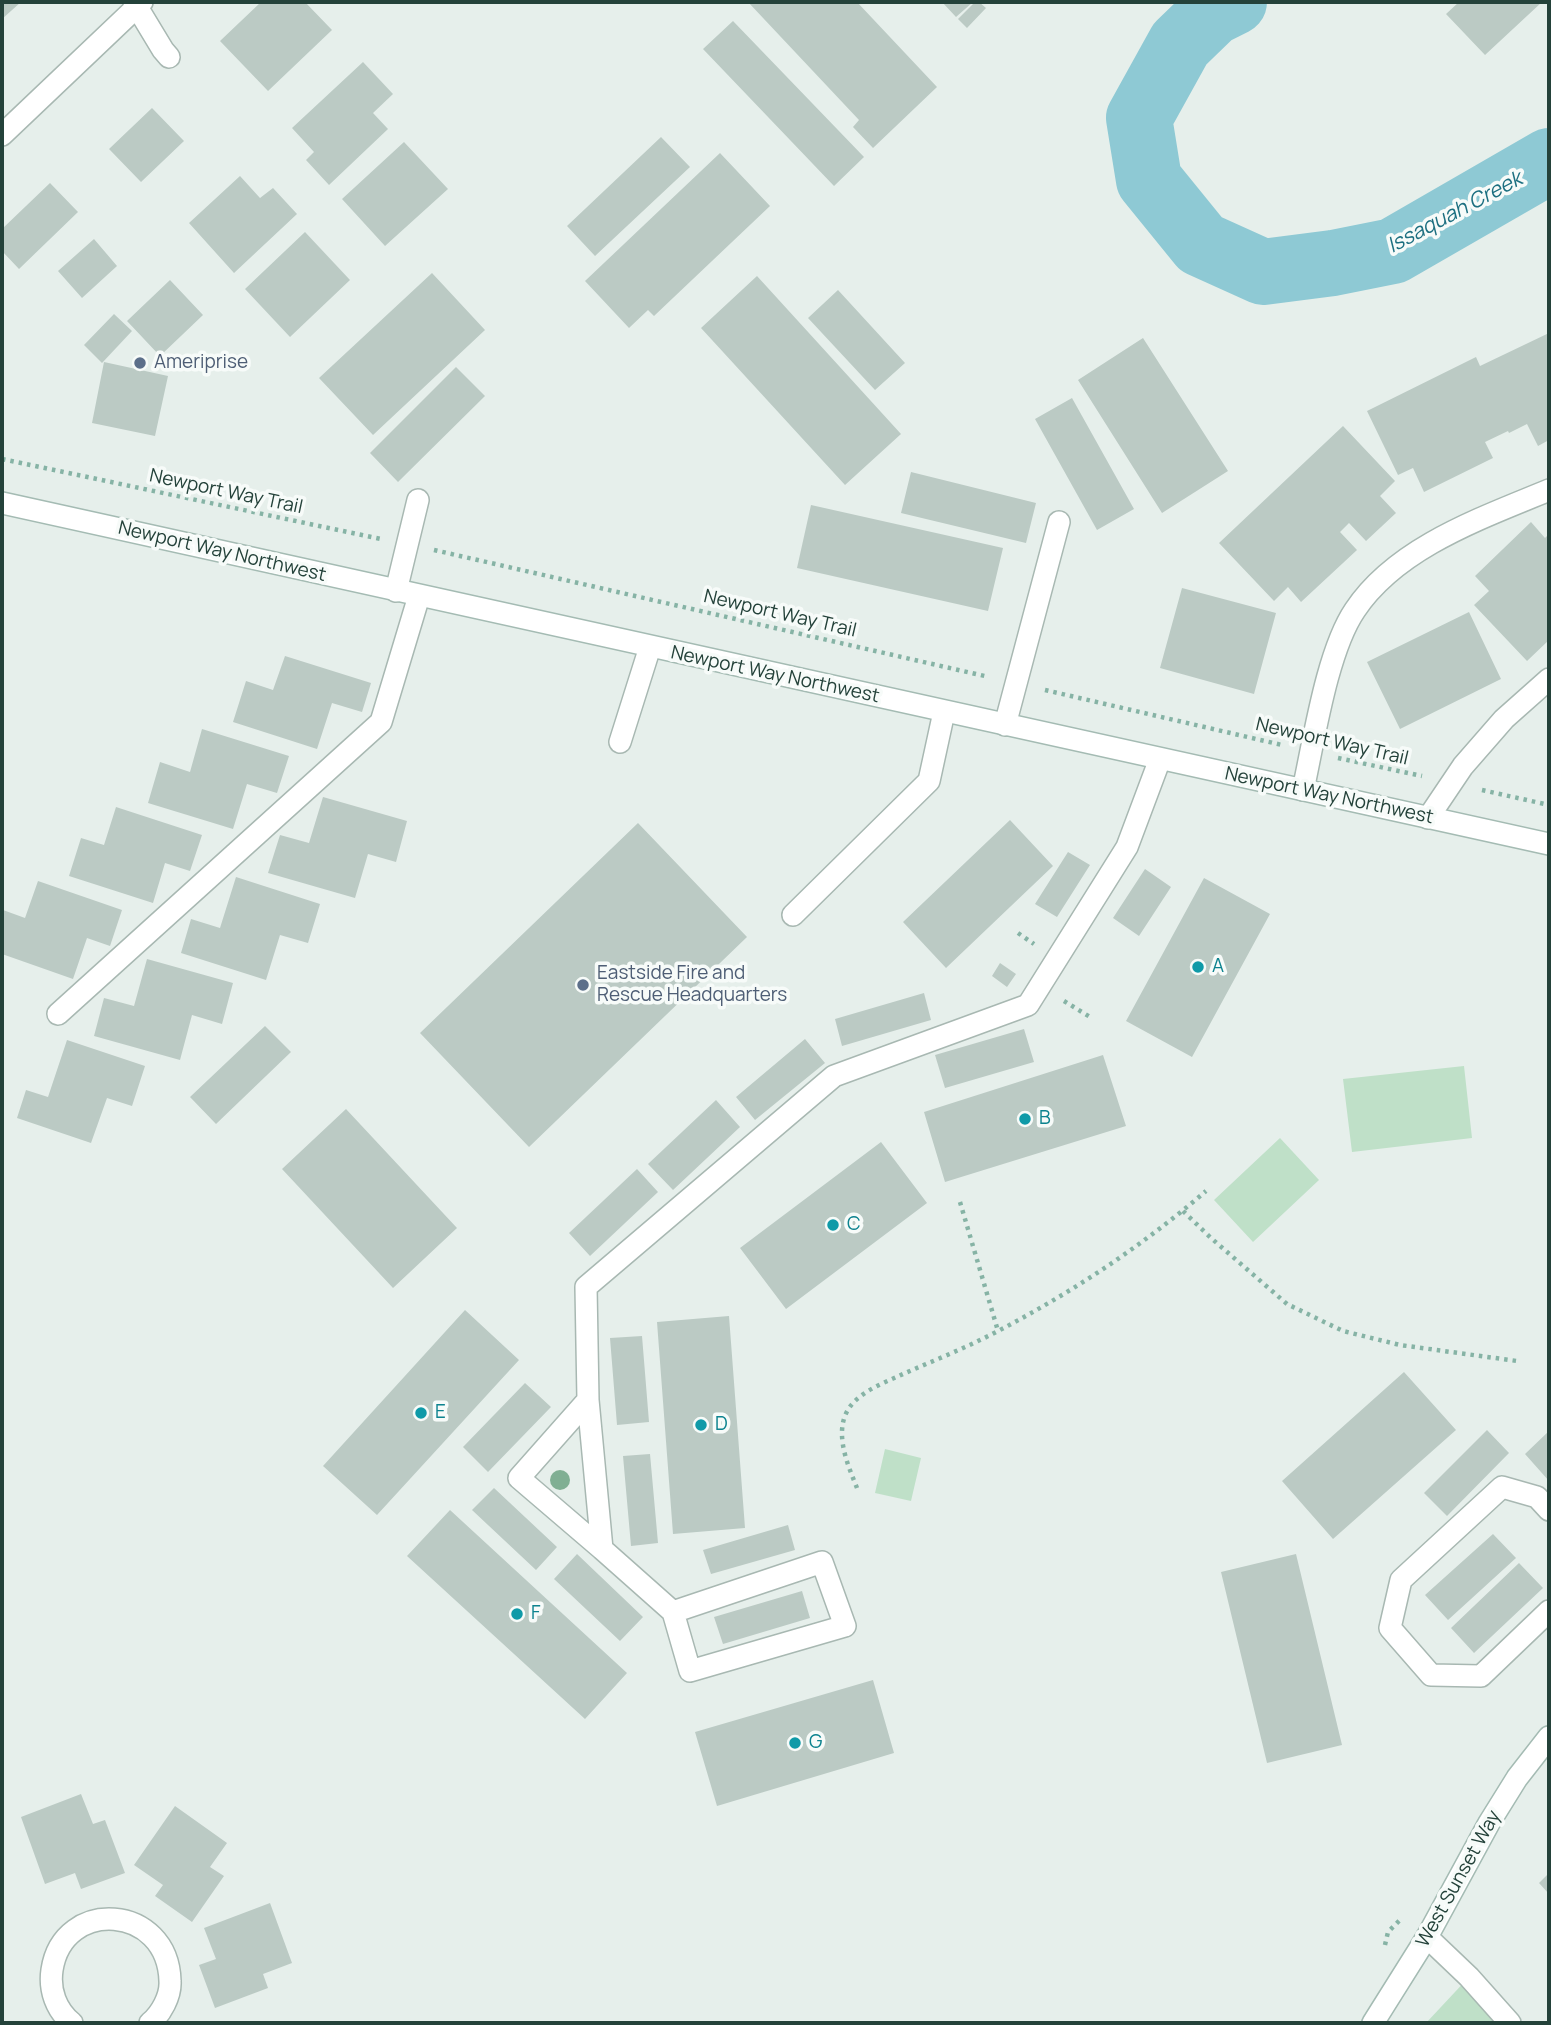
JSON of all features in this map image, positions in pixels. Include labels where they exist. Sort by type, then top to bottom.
[{"type":"street","points":[[2,135],[138,3],[169,57]]},
{"type":"street","points":[[1303,790],[1337,647],[1354,610],[1380,580],[1436,541],[1549,490]]},
{"type":"street","points":[[396,591],[418,500]]},
{"type":"street","name":"Newport Way Northwest","points":[[2,503],[1549,844]]},
{"type":"street","points":[[1006,725],[1059,522]]},
{"type":"street","points":[[58,1014],[381,722],[419,596]]},
{"type":"street","points":[[620,742],[650,647]]},
{"type":"street","points":[[1428,818],[1464,766],[1504,719],[1549,679]]},
{"type":"street","points":[[793,915],[929,780],[944,712]]},
{"type":"street","points":[[602,1549],[588,1400],[586,1287],[834,1076],[1028,1005],[1126,847],[1160,759]]},
{"type":"street","points":[[588,1400],[519,1479],[673,1612],[690,1671],[845,1626],[822,1562],[673,1612]]},
{"type":"street","points":[[1549,1510],[1537,1497],[1502,1487],[1401,1580],[1390,1628],[1432,1675],[1481,1676],[1549,1611]]},
{"type":"street","name":"West Sunset Way","points":[[1373,2023],[1427,1937],[1489,1823],[1517,1778],[1549,1737]]},
{"type":"street","points":[[72,2023],[54,2000],[51,1980],[54,1960],[62,1942],[78,1928],[96,1920],[115,1918],[134,1923],[151,1933],[163,1948],[170,1966],[170,1986],[165,2005],[150,2023]]},
{"type":"street","points":[[1427,1937],[1469,1977],[1510,2023]]},
{"type":"path","name":"Newport Way Trail","points":[[2,459],[407,544],[1549,805]]},
{"type":"path","points":[[857,1488],[846,1461],[841,1432],[851,1404],[872,1388],[998,1331],[1091,1279],[1206,1191]]},
{"type":"path","points":[[960,1202],[998,1331]]},
{"type":"path","points":[[1183,1211],[1287,1304],[1343,1331],[1400,1345],[1517,1361]]},
{"type":"green space","points":[[1464,1066],[1472,1138],[1352,1152],[1343,1079]]},
{"type":"green space","points":[[1280,1138],[1319,1180],[1253,1242],[1214,1200]]},
{"type":"green space","points":[[885,1449],[921,1458],[911,1501],[875,1493]]},
{"type":"green space","points":[[1469,1977],[1510,2023],[1426,2023]]},
{"type":"building","points":[[2,2],[21,2],[2,19]]},
{"type":"building","points":[[261,2],[305,2],[332,30],[268,91],[220,41]]},
{"type":"building","points":[[748,2],[857,2],[937,87],[873,148],[853,127],[859,120]]},
{"type":"building","points":[[942,2],[973,2],[956,17]]},
{"type":"building","points":[[975,2],[986,8],[967,28],[958,19]]},
{"type":"building","points":[[1459,2],[1542,2],[1485,55],[1446,14]]},
{"type":"building","points":[[733,21],[864,157],[834,186],[703,49]]},
{"type":"building","points":[[363,62],[393,94],[373,113],[388,129],[329,185],[306,160],[314,152],[292,128]]},
{"type":"building","points":[[152,108],[184,141],[141,182],[109,149]]},
{"type":"building","points":[[661,137],[690,167],[595,256],[567,226]]},
{"type":"building","points":[[404,142],[448,189],[385,246],[342,199]]},
{"type":"building","points":[[720,153],[770,206],[654,316],[648,310],[629,328],[585,281]]},
{"type":"building","points":[[240,176],[260,198],[273,188],[297,214],[234,273],[189,223]]},
{"type":"building","points":[[50,183],[78,212],[19,269],[2,251],[2,229]]},
{"type":"building","points":[[305,232],[350,280],[290,337],[245,289]]},
{"type":"building","points":[[94,239],[117,266],[82,298],[58,271]]},
{"type":"building","points":[[432,273],[485,330],[373,435],[319,378]]},
{"type":"building","points":[[757,276],[901,434],[845,485],[701,328]]},
{"type":"building","points":[[170,280],[203,315],[160,356],[127,321]]},
{"type":"building","points":[[838,290],[905,363],[875,390],[808,318]]},
{"type":"building","points":[[114,314],[132,331],[102,363],[84,345]]},
{"type":"building","points":[[1549,333],[1549,440],[1538,446],[1527,424],[1509,433],[1508,431],[1485,442],[1493,458],[1424,492],[1413,468],[1398,475],[1367,411],[1476,357],[1480,366]]},
{"type":"building","points":[[1143,338],[1228,471],[1162,513],[1078,380]]},
{"type":"building","points":[[104,362],[168,376],[155,436],[92,423]]},
{"type":"building","points":[[456,367],[485,396],[398,482],[370,453]]},
{"type":"building","points":[[1072,398],[1134,509],[1097,530],[1035,419]]},
{"type":"building","points":[[1343,426],[1395,481],[1380,496],[1396,513],[1366,541],[1349,523],[1340,532],[1357,550],[1301,602],[1288,587],[1274,601],[1219,543]]},
{"type":"building","points":[[911,472],[1036,503],[1026,543],[901,513]]},
{"type":"building","points":[[811,505],[1003,548],[988,611],[797,568]]},
{"type":"building","points":[[1531,522],[1545,538],[1549,534],[1549,640],[1527,661],[1474,605],[1489,591],[1475,576]]},
{"type":"building","points":[[1182,588],[1276,613],[1254,694],[1160,668]]},
{"type":"building","points":[[1469,612],[1501,679],[1400,729],[1367,662]]},
{"type":"building","points":[[285,656],[371,683],[362,712],[332,703],[317,749],[233,722],[246,681],[273,690]]},
{"type":"building","points":[[202,729],[289,756],[277,793],[247,784],[233,829],[148,803],[160,762],[190,772]]},
{"type":"building","points":[[323,797],[407,821],[396,862],[368,854],[355,898],[268,873],[280,835],[309,843]]},
{"type":"building","points":[[116,807],[202,835],[190,871],[165,863],[153,903],[69,876],[81,838],[104,845]]},
{"type":"building","points":[[1010,820],[1053,866],[946,968],[903,922]]},
{"type":"building","name":"Eastside Fire and Rescue Headquarters","points":[[638,823],[747,937],[529,1147],[420,1033]]},
{"type":"building","points":[[1068,852],[1090,865],[1057,917],[1035,904]]},
{"type":"building","points":[[1145,869],[1171,887],[1139,936],[1113,918]]},
{"type":"building","points":[[236,877],[320,904],[308,943],[280,935],[266,980],[181,953],[191,919],[220,928]]},
{"type":"building","name":"A","points":[[1204,878],[1270,914],[1192,1057],[1126,1021]]},
{"type":"building","points":[[38,881],[122,910],[110,946],[87,938],[73,979],[2,954],[3,910],[25,918]]},
{"type":"building","points":[[147,959],[233,983],[222,1024],[192,1015],[180,1060],[94,1036],[104,998],[134,1006]]},
{"type":"building","points":[[1000,963],[1016,974],[1007,987],[992,976]]},
{"type":"building","points":[[924,993],[931,1020],[842,1046],[835,1019]]},
{"type":"building","points":[[265,1026],[291,1052],[216,1124],[190,1097]]},
{"type":"building","points":[[1024,1029],[1034,1062],[945,1088],[935,1055]]},
{"type":"building","points":[[805,1039],[825,1063],[755,1120],[736,1097]]},
{"type":"building","points":[[67,1040],[145,1066],[132,1106],[107,1098],[91,1143],[17,1118],[26,1090],[48,1097]]},
{"type":"building","name":"B","points":[[1103,1055],[1126,1126],[945,1182],[924,1112]]},
{"type":"building","points":[[716,1100],[740,1127],[673,1190],[648,1164]]},
{"type":"building","points":[[346,1109],[457,1228],[393,1288],[282,1169]]},
{"type":"building","name":"C","points":[[881,1142],[927,1203],[786,1309],[740,1248]]},
{"type":"building","points":[[637,1169],[658,1192],[590,1256],[569,1233]]},
{"type":"building","name":"E","points":[[465,1310],[519,1360],[377,1515],[323,1466]]},
{"type":"building","name":"D","points":[[729,1316],[745,1528],[673,1534],[657,1322]]},
{"type":"building","points":[[642,1336],[649,1422],[617,1425],[610,1338]]},
{"type":"building","points":[[1404,1372],[1456,1430],[1333,1539],[1282,1481]]},
{"type":"building","points":[[525,1383],[551,1407],[488,1472],[463,1447]]},
{"type":"building","points":[[1487,1430],[1509,1453],[1447,1516],[1424,1493]]},
{"type":"building","points":[[1549,1431],[1549,1481],[1525,1454]]},
{"type":"building","points":[[650,1454],[658,1543],[631,1546],[623,1456]]},
{"type":"building","points":[[494,1488],[557,1547],[536,1570],[472,1510]]},
{"type":"building","name":"F","points":[[450,1510],[627,1673],[585,1719],[407,1556]]},
{"type":"building","points":[[788,1525],[795,1550],[711,1574],[703,1550]]},
{"type":"building","points":[[1493,1534],[1516,1558],[1448,1620],[1425,1595]]},
{"type":"building","points":[[577,1554],[643,1617],[620,1641],[554,1579]]},
{"type":"building","points":[[1296,1554],[1342,1745],[1267,1763],[1221,1572]]},
{"type":"building","points":[[1519,1563],[1543,1588],[1474,1653],[1451,1628]]},
{"type":"building","points":[[802,1591],[810,1618],[723,1644],[714,1617]]},
{"type":"building","name":"G","points":[[873,1680],[894,1753],[717,1806],[695,1732]]},
{"type":"building","points":[[81,1794],[93,1824],[105,1820],[125,1873],[81,1889],[75,1873],[45,1884],[21,1817]]},
{"type":"building","points":[[175,1806],[227,1843],[210,1867],[224,1876],[192,1922],[155,1896],[163,1885],[134,1865]]},
{"type":"building","points":[[1549,1873],[1549,1894],[1539,1883]]},
{"type":"building","points":[[270,1903],[292,1963],[263,1974],[268,1988],[215,2008],[199,1965],[216,1959],[204,1928]]},
{"type":"waterway","name":"Issaquah Creek","points":[[1234,2],[1212,13],[1180,44],[1139,118],[1149,180],[1201,244],[1263,272],[1333,263],[1393,251],[1549,161]]},
{"type":"place","name":"Ameriprise","points":[[140,363]]},
{"type":"place","name":"A","points":[[1198,967]]},
{"type":"place","name":"Eastside Fire and Rescue Headquarters","points":[[583,985]]},
{"type":"place","name":"B","points":[[1025,1119]]},
{"type":"place","name":"C","points":[[833,1225]]},
{"type":"place","name":"E","points":[[421,1413]]},
{"type":"place","name":"D","points":[[701,1425]]},
{"type":"place","name":"F","points":[[517,1614]]},
{"type":"place","name":"G","points":[[795,1743]]}]
